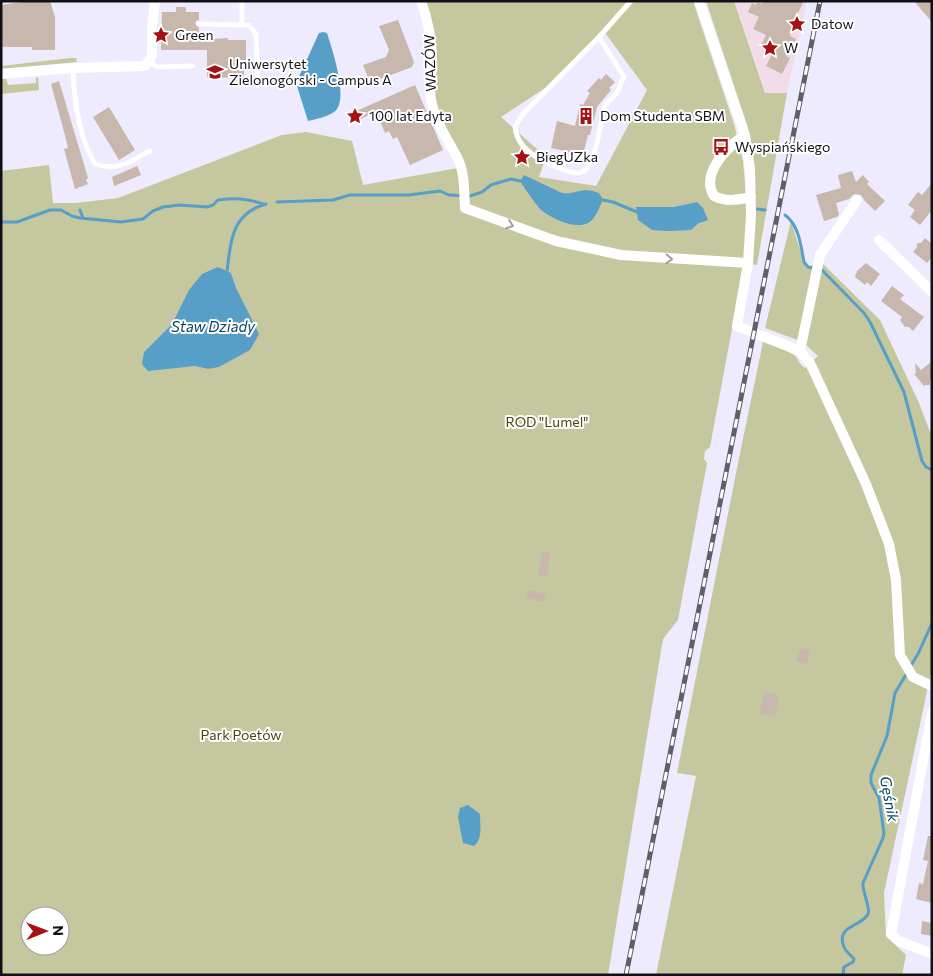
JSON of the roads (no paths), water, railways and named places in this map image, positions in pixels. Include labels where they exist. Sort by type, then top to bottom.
[{"type":"street","points":[[1,74],[72,68],[146,66],[152,56],[152,27],[155,1]]},
{"type":"street","name":"WAZÓW","points":[[421,1],[431,38],[431,98],[434,111],[462,170],[464,206],[556,241],[621,255],[748,263]]},
{"type":"street","points":[[700,1],[745,135],[750,169],[752,215],[748,263],[737,326],[800,351],[810,362],[866,484],[889,544],[896,580],[900,655],[912,677],[932,686]]},
{"type":"street","points":[[745,135],[713,168],[710,186],[714,196],[720,200],[729,201],[751,197]]},
{"type":"street","points":[[800,351],[817,268],[825,246],[857,200]]},
{"type":"street","points":[[878,240],[932,292]]},
{"type":"street","points":[[932,712],[891,934],[899,941],[932,954]]},
{"type":"lane","points":[[242,1],[242,25]]},
{"type":"lane","points":[[599,37],[624,77],[617,93],[604,106],[592,162],[584,171],[578,173],[552,165],[532,155],[519,140],[515,126],[524,112],[599,37],[631,1]]},
{"type":"lane","points":[[199,24],[250,25],[256,34],[258,86]]},
{"type":"lane","points":[[149,62],[157,67],[193,66]]},
{"type":"lane","points":[[72,68],[74,100],[88,152],[95,164],[114,167],[130,164],[150,151]]},
{"type":"water","points":[[319,33],[327,33],[336,62],[340,97],[334,112],[325,117],[308,121],[296,83]]},
{"type":"water","points":[[524,175],[562,193],[583,190],[593,191],[599,193],[603,200],[595,216],[588,223],[577,225],[563,222],[539,208],[520,181]]},
{"type":"water","points":[[697,202],[703,208],[708,220],[699,223],[691,230],[652,230],[638,220],[636,207],[673,207]]},
{"type":"water","name":"Staw Dziady","points":[[218,267],[231,273],[237,290],[259,334],[250,350],[219,367],[208,369],[195,366],[148,371],[142,364],[144,352],[172,324],[189,290],[202,274]]},
{"type":"water","points":[[468,805],[480,814],[480,836],[474,846],[463,843],[458,817],[460,808]]},
{"type":"waterway","points":[[277,202],[333,200],[350,195],[409,195],[440,191],[449,195],[470,196],[482,192],[491,185],[511,179],[520,181]]},
{"type":"waterway","points":[[1,222],[17,222],[50,210],[61,210],[80,218],[121,222],[143,219],[153,211],[163,207],[179,205],[207,207],[213,205],[218,200],[241,199],[263,204]]},
{"type":"waterway","points":[[603,200],[637,212]]},
{"type":"waterway","points":[[227,271],[232,239],[239,222],[246,214],[266,204]]},
{"type":"waterway","points":[[757,209],[765,210]]},
{"type":"waterway","points":[[80,210],[83,218]]},
{"type":"waterway","points":[[785,215],[790,219],[796,230],[804,262],[808,267],[822,270],[864,313],[870,322],[904,392],[922,461],[926,467],[932,470]]},
{"type":"waterway","name":"Gęśnik","points":[[910,667],[932,623]]},
{"type":"waterway","name":"Gęśnik","points":[[843,975],[844,967],[853,962],[854,959],[845,948],[842,940],[843,934],[868,914],[863,883],[884,833],[879,798],[871,783],[871,775],[887,736],[895,693],[907,673]]},
{"type":"railway","points":[[626,975],[820,1]]},
{"type":"place","name":"Datow","points":[[797,24]]},
{"type":"place","name":"Green","points":[[161,35]]},
{"type":"place","name":"W","points":[[770,48]]},
{"type":"place","name":"Uniwersytet Zielonogórski - Campus A","points":[[215,72]]},
{"type":"place","name":"100 lat Edyta","points":[[355,116]]},
{"type":"place","name":"Dom Studenta SBM","points":[[586,116]]},
{"type":"place","name":"Wyspiańskiego","points":[[721,147]]},
{"type":"place","name":"BiegUZka","points":[[522,157]]},
{"type":"park label","name":"ROD \"Lumel\"","points":[[547,422]]},
{"type":"park label","name":"Park Poetów","points":[[241,735]]}]
